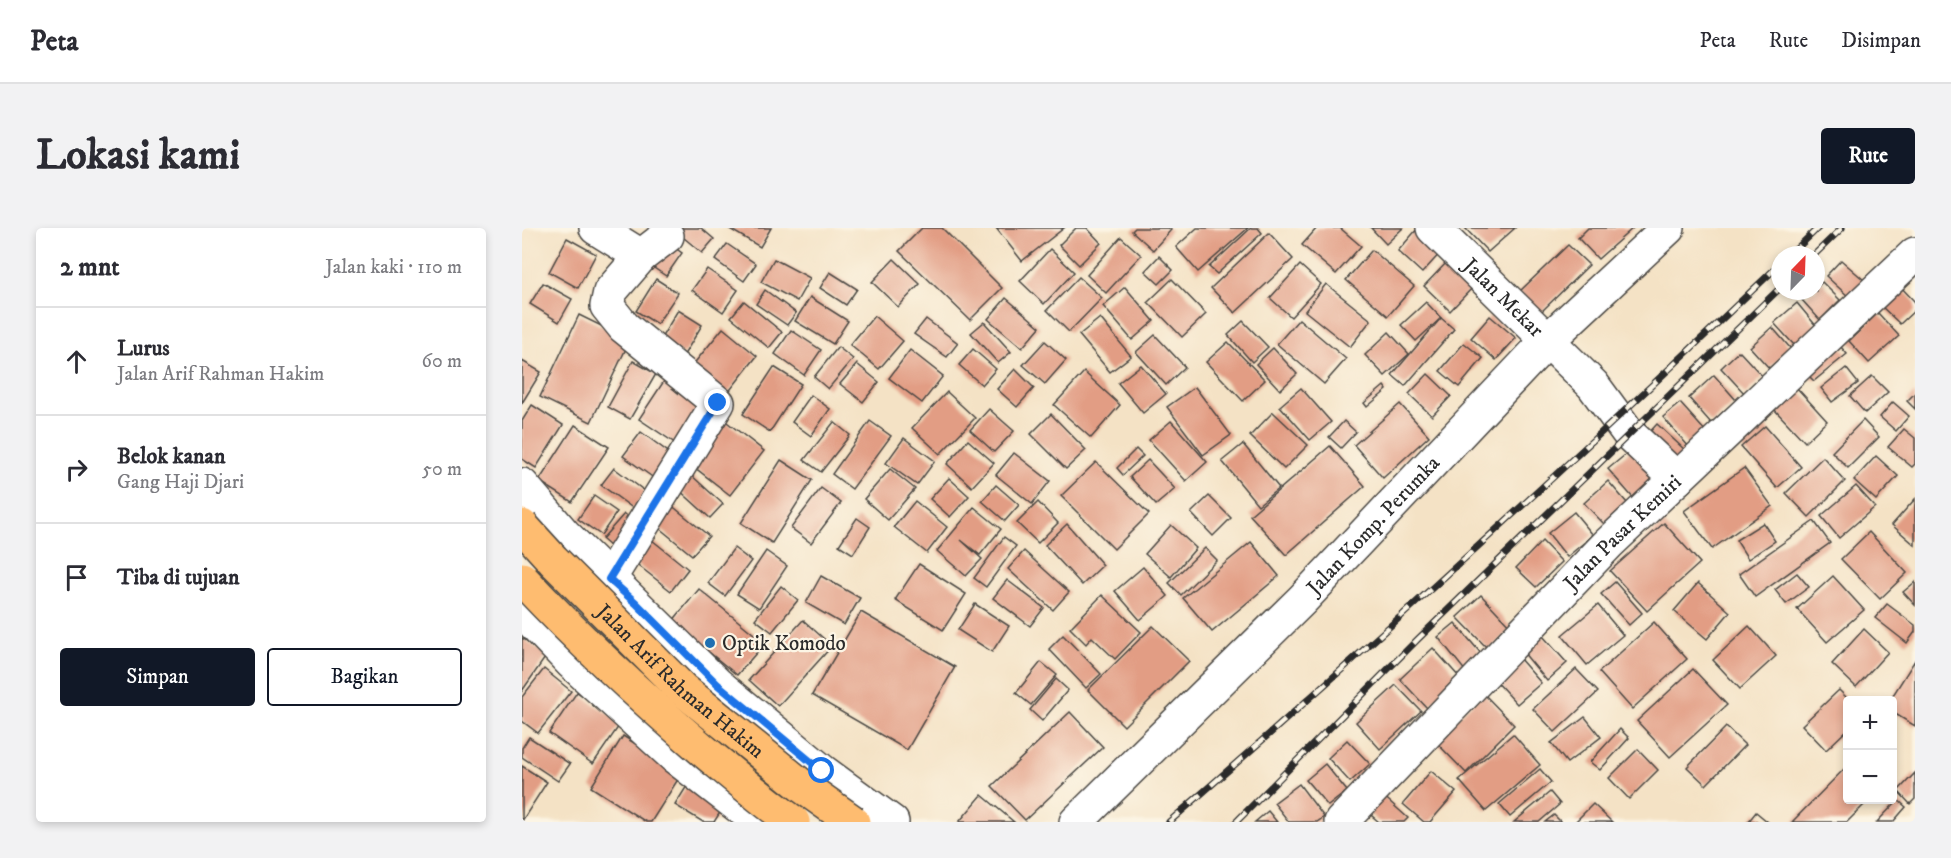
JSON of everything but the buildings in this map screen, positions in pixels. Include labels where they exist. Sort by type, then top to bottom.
[{"type":"highway","name":"Jalan Arif Rahman Hakim","points":[[522,526],[682,689],[802,786],[853,822]]},
{"type":"highway","name":"Jalan Arif Rahman Hakim","points":[[522,579],[638,694],[766,803],[793,822]]},
{"type":"street","points":[[596,228],[641,256]]},
{"type":"street","name":"Jalan Mekar","points":[[1433,228],[1593,385],[1629,434],[1677,479]]},
{"type":"street","name":"Jalan Komp. Perumka","points":[[1076,822],[1302,600],[1548,340],[1668,228]]},
{"type":"street","points":[[609,579],[718,403],[624,327],[608,306],[610,292],[641,256],[667,236]]},
{"type":"street","name":"Jalan Pasar Kemiri","points":[[1341,822],[1608,544],[1915,254]]},
{"type":"street","name":"Jalan Arif Rahman Hakim","points":[[522,485],[564,534],[717,684],[822,771],[892,822]]},
{"type":"street","points":[[587,676],[603,676],[618,666],[630,650],[638,636],[639,620],[636,603]]},
{"type":"street","points":[[522,611],[587,676],[675,757],[759,822]]},
{"type":"railway","points":[[1799,246],[1818,228]]},
{"type":"railway","points":[[1823,246],[1842,228]]},
{"type":"railway","points":[[1169,822],[1478,547],[1771,272]]},
{"type":"railway","points":[[1236,822],[1418,639],[1771,297]]},
{"type":"place","name":"Optik Komodo","points":[[710,643]]},
{"type":"route","points":[[718,403],[609,579],[717,684],[822,771]]}]
